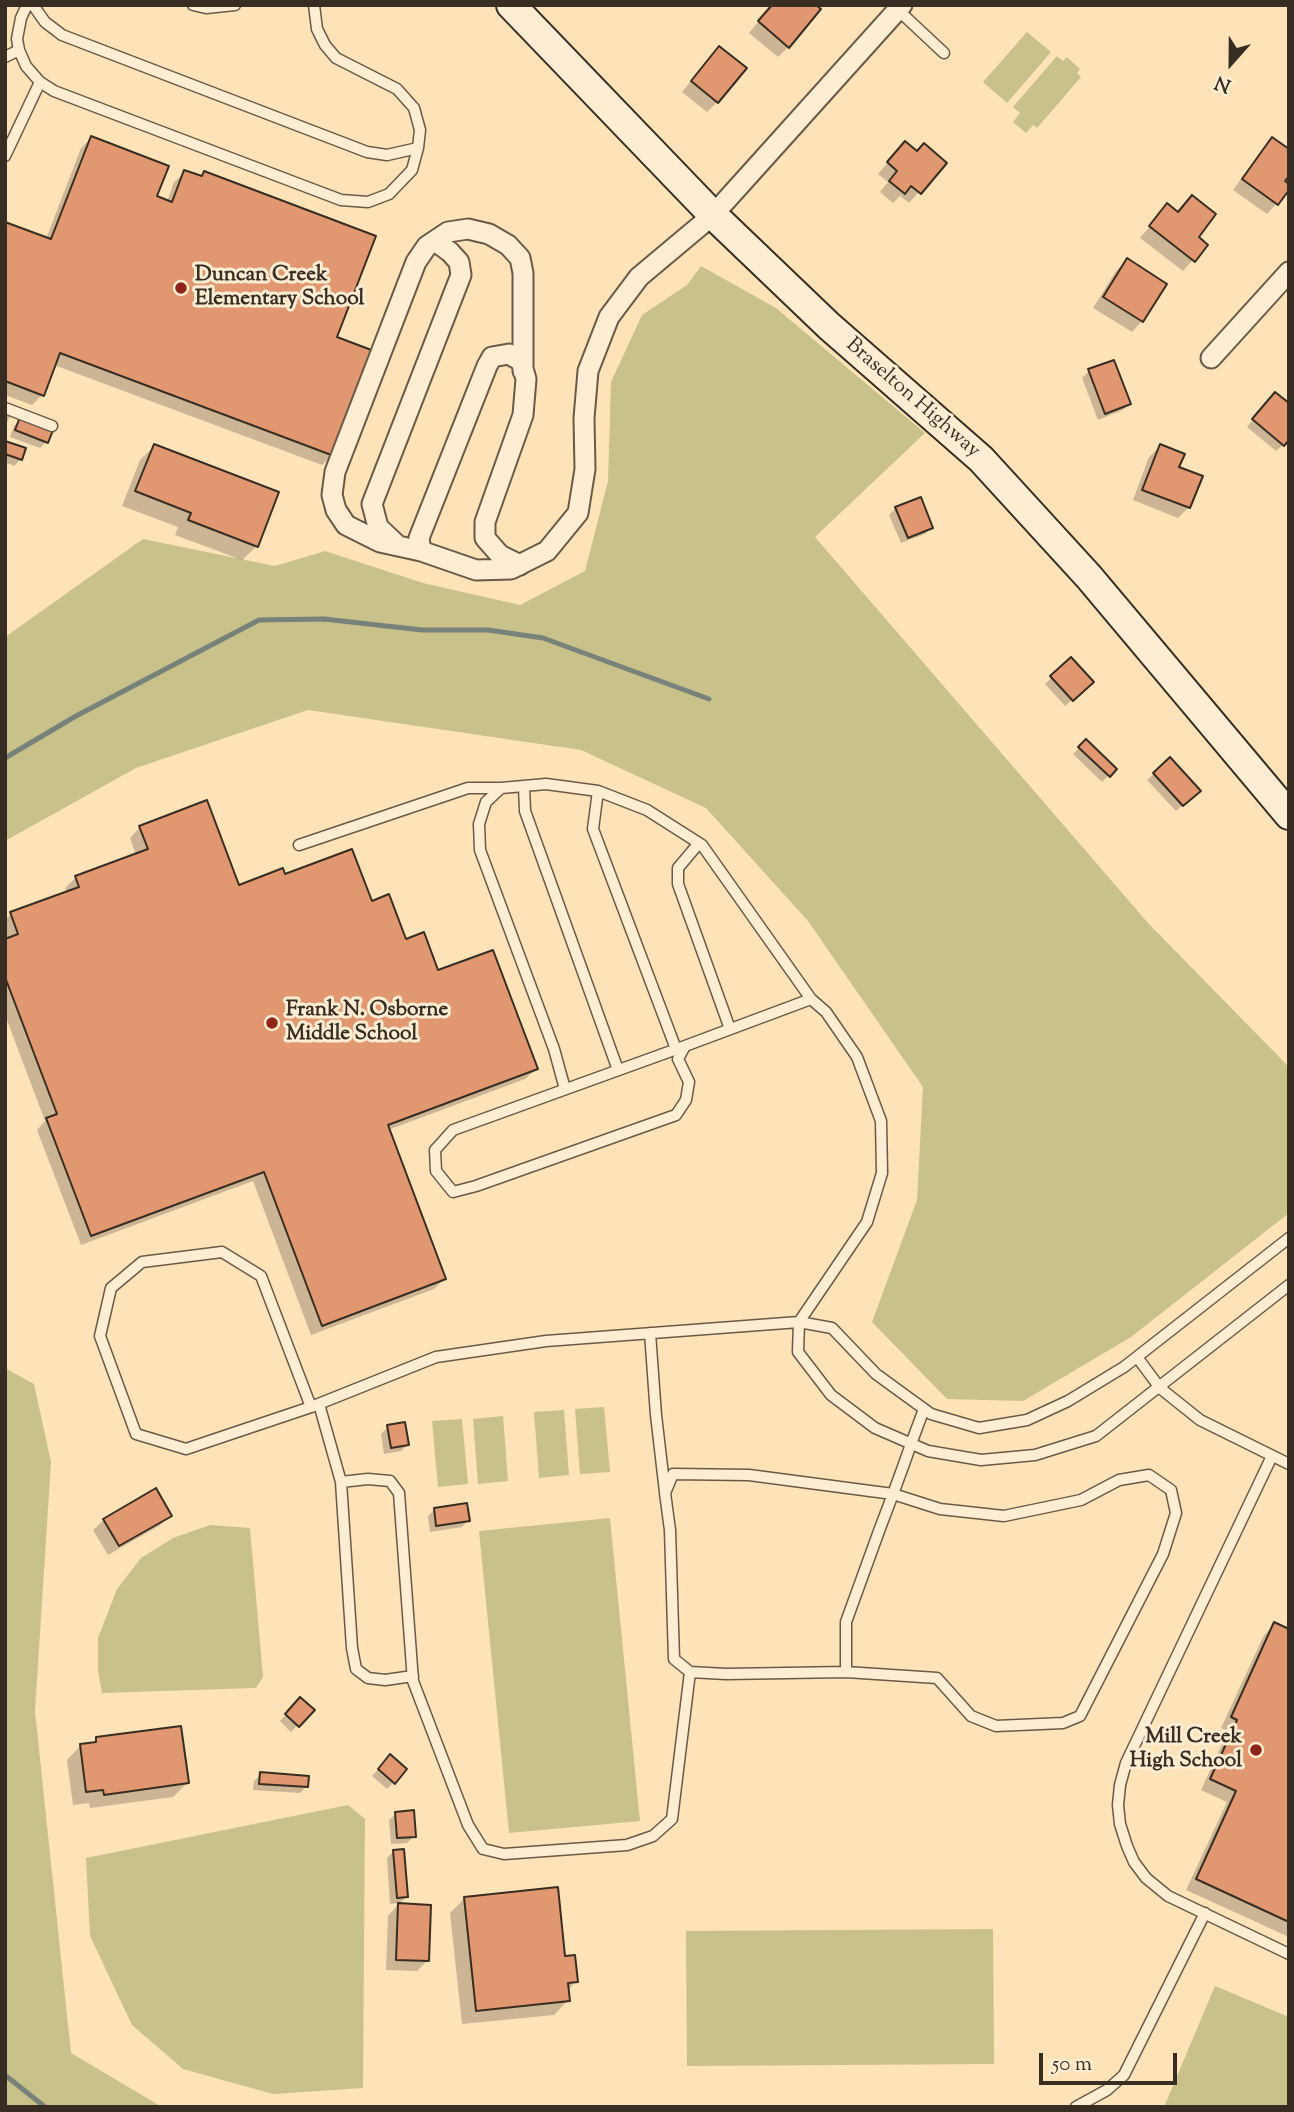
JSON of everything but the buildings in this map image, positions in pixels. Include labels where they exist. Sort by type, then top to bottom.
[{"type":"main road","name":"Braselton Highway","points":[[511,5],[713,215],[830,326],[981,459],[1089,577],[1289,814]]},
{"type":"street","points":[[523,371],[523,273],[520,258],[508,245],[489,233],[468,229],[448,233],[427,246],[416,262],[334,472],[332,495],[336,510],[346,525],[389,544],[421,551],[476,570],[511,569],[547,551],[578,513],[585,469],[584,418],[588,371],[609,317],[639,277],[713,215],[898,7]]},
{"type":"street","points":[[389,544],[377,527],[372,504],[461,275],[459,262],[435,241]]},
{"type":"street","points":[[1211,358],[1289,272]]},
{"type":"street","points":[[421,551],[419,538],[492,357],[509,354],[521,362],[526,379],[523,415],[485,522],[485,538],[500,555],[520,565]]},
{"type":"lane","points":[[27,5],[16,38],[19,50],[26,66],[40,82],[54,91],[341,200],[368,202],[389,194],[412,170],[420,130],[414,108],[397,89],[336,58],[317,29],[314,5]]},
{"type":"lane","points":[[33,5],[45,22],[62,35],[367,152],[387,155],[418,148]]},
{"type":"lane","points":[[193,5],[206,8],[235,5]]},
{"type":"lane","points":[[898,7],[944,53]]},
{"type":"lane","points":[[5,57],[19,50]]},
{"type":"lane","points":[[5,156],[40,82]]},
{"type":"lane","points":[[5,408],[52,426]]},
{"type":"lane","points":[[299,845],[468,788],[545,784],[598,791],[646,810],[699,843],[764,929],[811,999],[826,1012],[857,1057],[881,1121],[882,1174],[867,1222],[799,1322],[798,1352],[831,1395],[875,1428],[928,1451],[981,1460],[1035,1455],[1096,1436],[1289,1285]]},
{"type":"lane","points":[[524,786],[525,811],[618,1070]]},
{"type":"lane","points":[[501,788],[486,802],[479,824],[480,850],[554,1049],[565,1089]]},
{"type":"lane","points":[[598,791],[593,829],[681,1047],[678,1059],[689,1082],[686,1100],[676,1115],[453,1192],[436,1171],[435,1150],[453,1130],[681,1047],[811,999]]},
{"type":"lane","points":[[699,843],[678,869],[678,884],[730,1029]]},
{"type":"lane","points":[[413,1676],[385,1680],[368,1678],[356,1668],[352,1648],[341,1482],[315,1405],[261,1276],[222,1252],[142,1262],[111,1288],[100,1336],[136,1434],[186,1449],[315,1405],[436,1357],[547,1341],[799,1322],[832,1328],[876,1374],[931,1415],[979,1429],[1027,1420],[1068,1401],[1137,1357],[1289,1238]]},
{"type":"lane","points":[[650,1333],[656,1415],[665,1493],[670,1530],[674,1659],[690,1672],[846,1672],[937,1678],[971,1716],[996,1726],[1063,1723],[1080,1716],[1163,1554],[1176,1513],[1171,1490],[1149,1475],[1119,1480],[1081,1500],[1004,1516],[940,1509],[893,1493],[749,1475],[673,1474],[665,1493]]},
{"type":"lane","points":[[1137,1357],[1160,1388],[1200,1420],[1289,1464]]},
{"type":"lane","points":[[846,1672],[846,1622],[924,1409]]},
{"type":"lane","points":[[1272,1456],[1126,1763],[1118,1805],[1120,1824],[1134,1862],[1146,1878],[1168,1896],[1289,1954]]},
{"type":"lane","points":[[341,1482],[368,1479],[390,1481],[399,1493],[413,1676],[468,1825],[483,1849],[504,1854],[627,1845],[653,1836],[672,1819],[690,1672]]},
{"type":"lane","points":[[1076,2107],[1107,2091],[1124,2075],[1205,1913]]},
{"type":"shaded area","points":[[1027,32],[1051,52],[1007,103],[983,82]]},
{"type":"shaded area","points":[[1057,56],[1063,61],[1067,57],[1080,69],[1077,73],[1081,77],[1037,128],[1033,125],[1026,133],[1013,122],[1020,113],[1013,107]]},
{"type":"shaded area","points":[[701,266],[776,308],[925,433],[815,537],[1148,923],[1289,1067],[1289,1213],[1131,1337],[1023,1401],[947,1399],[872,1322],[917,1200],[923,1087],[808,921],[706,808],[581,750],[308,710],[136,768],[5,841],[5,637],[143,539],[275,566],[325,551],[423,583],[520,605],[585,571],[608,481],[611,382],[642,315],[687,285]]},
{"type":"shaded area","points":[[5,1368],[34,1384],[51,1462],[35,1711],[71,2053],[162,2107],[5,2107]]},
{"type":"shaded area","points":[[604,1407],[610,1472],[580,1474],[575,1409]]},
{"type":"shaded area","points":[[564,1410],[569,1475],[539,1478],[534,1412]]},
{"type":"shaded area","points":[[503,1416],[508,1481],[478,1484],[473,1419]]},
{"type":"shaded area","points":[[462,1419],[468,1484],[438,1487],[432,1421]]},
{"type":"shaded area","points":[[610,1518],[640,1821],[509,1833],[479,1531]]},
{"type":"shaded area","points":[[210,1525],[250,1528],[263,1677],[256,1688],[102,1693],[98,1671],[98,1638],[117,1589],[141,1558],[173,1538]]},
{"type":"shaded area","points":[[348,1805],[365,1819],[363,2088],[273,2094],[183,2069],[132,2025],[90,1936],[86,1858]]},
{"type":"shaded area","points":[[993,1929],[994,2064],[687,2066],[686,1931]]},
{"type":"shaded area","points":[[1215,1986],[1289,2017],[1289,2107],[1164,2107]]},
{"type":"waterway","points":[[5,758],[76,716],[259,620],[324,619],[422,630],[488,630],[543,638],[709,699]]},
{"type":"waterway","points":[[5,2075],[45,2107]]},
{"type":"place","name":"Duncan Creek Elementary School","points":[[181,288]]},
{"type":"place","name":"Frank N. Osborne Middle School","points":[[272,1023]]},
{"type":"place","name":"Mill Creek High School","points":[[1256,1750]]}]
